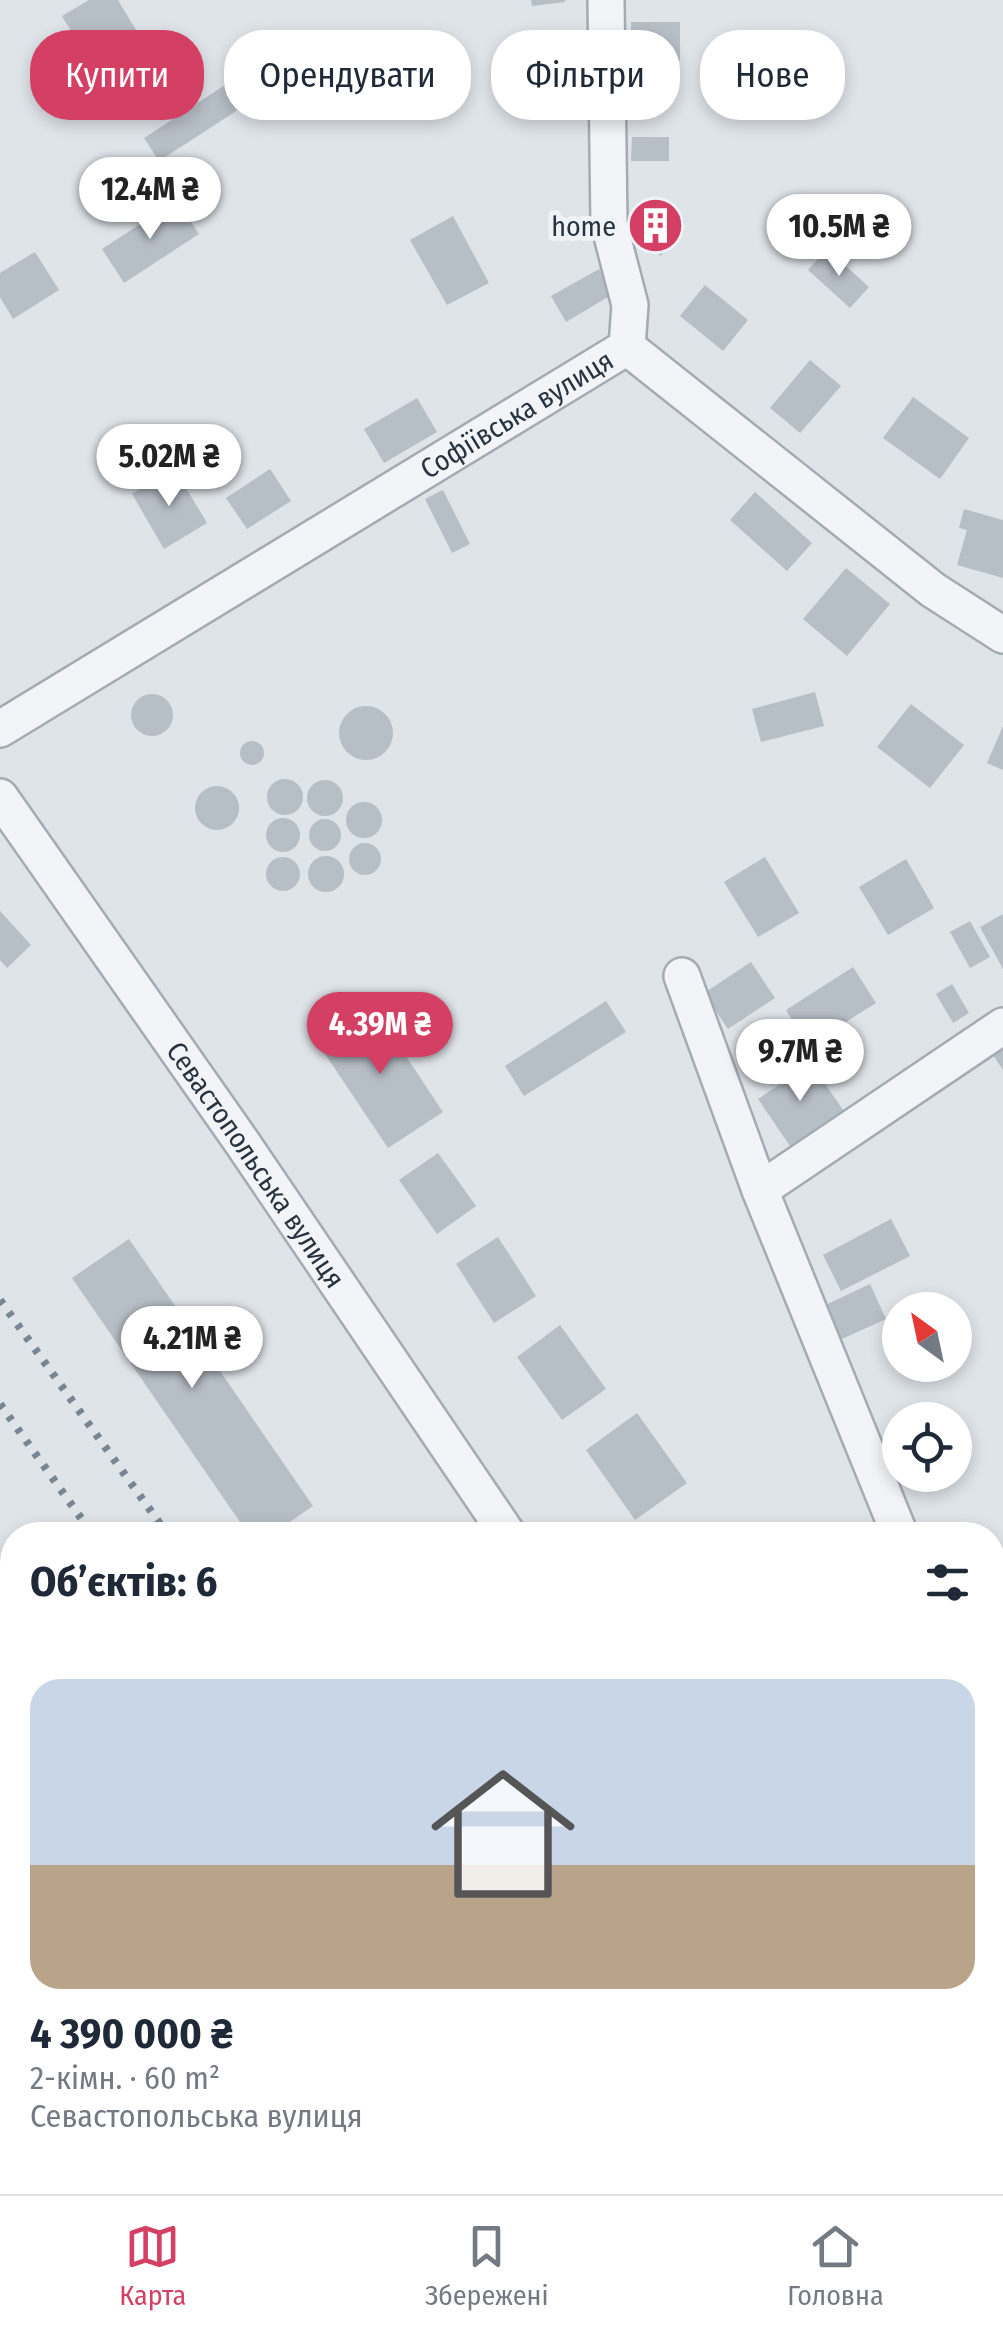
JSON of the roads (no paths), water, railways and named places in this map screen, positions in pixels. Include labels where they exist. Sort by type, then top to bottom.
[{"type":"street","points":[[606,0],[609,224],[630,305],[626,347]]},
{"type":"street","name":"Софіївська вулиця","points":[[0,729],[626,347],[932,590],[1003,634]]},
{"type":"street","name":"Севастопольська вулиця","points":[[0,797],[241,1140],[499,1522]]},
{"type":"street","points":[[682,976],[760,1190],[895,1522]]},
{"type":"street","points":[[760,1190],[1003,1026]]},
{"type":"railway","points":[[0,1300],[159,1522]]},
{"type":"railway","points":[[0,1404],[84,1522]]},
{"type":"place","name":"home","points":[[655,226]]}]
